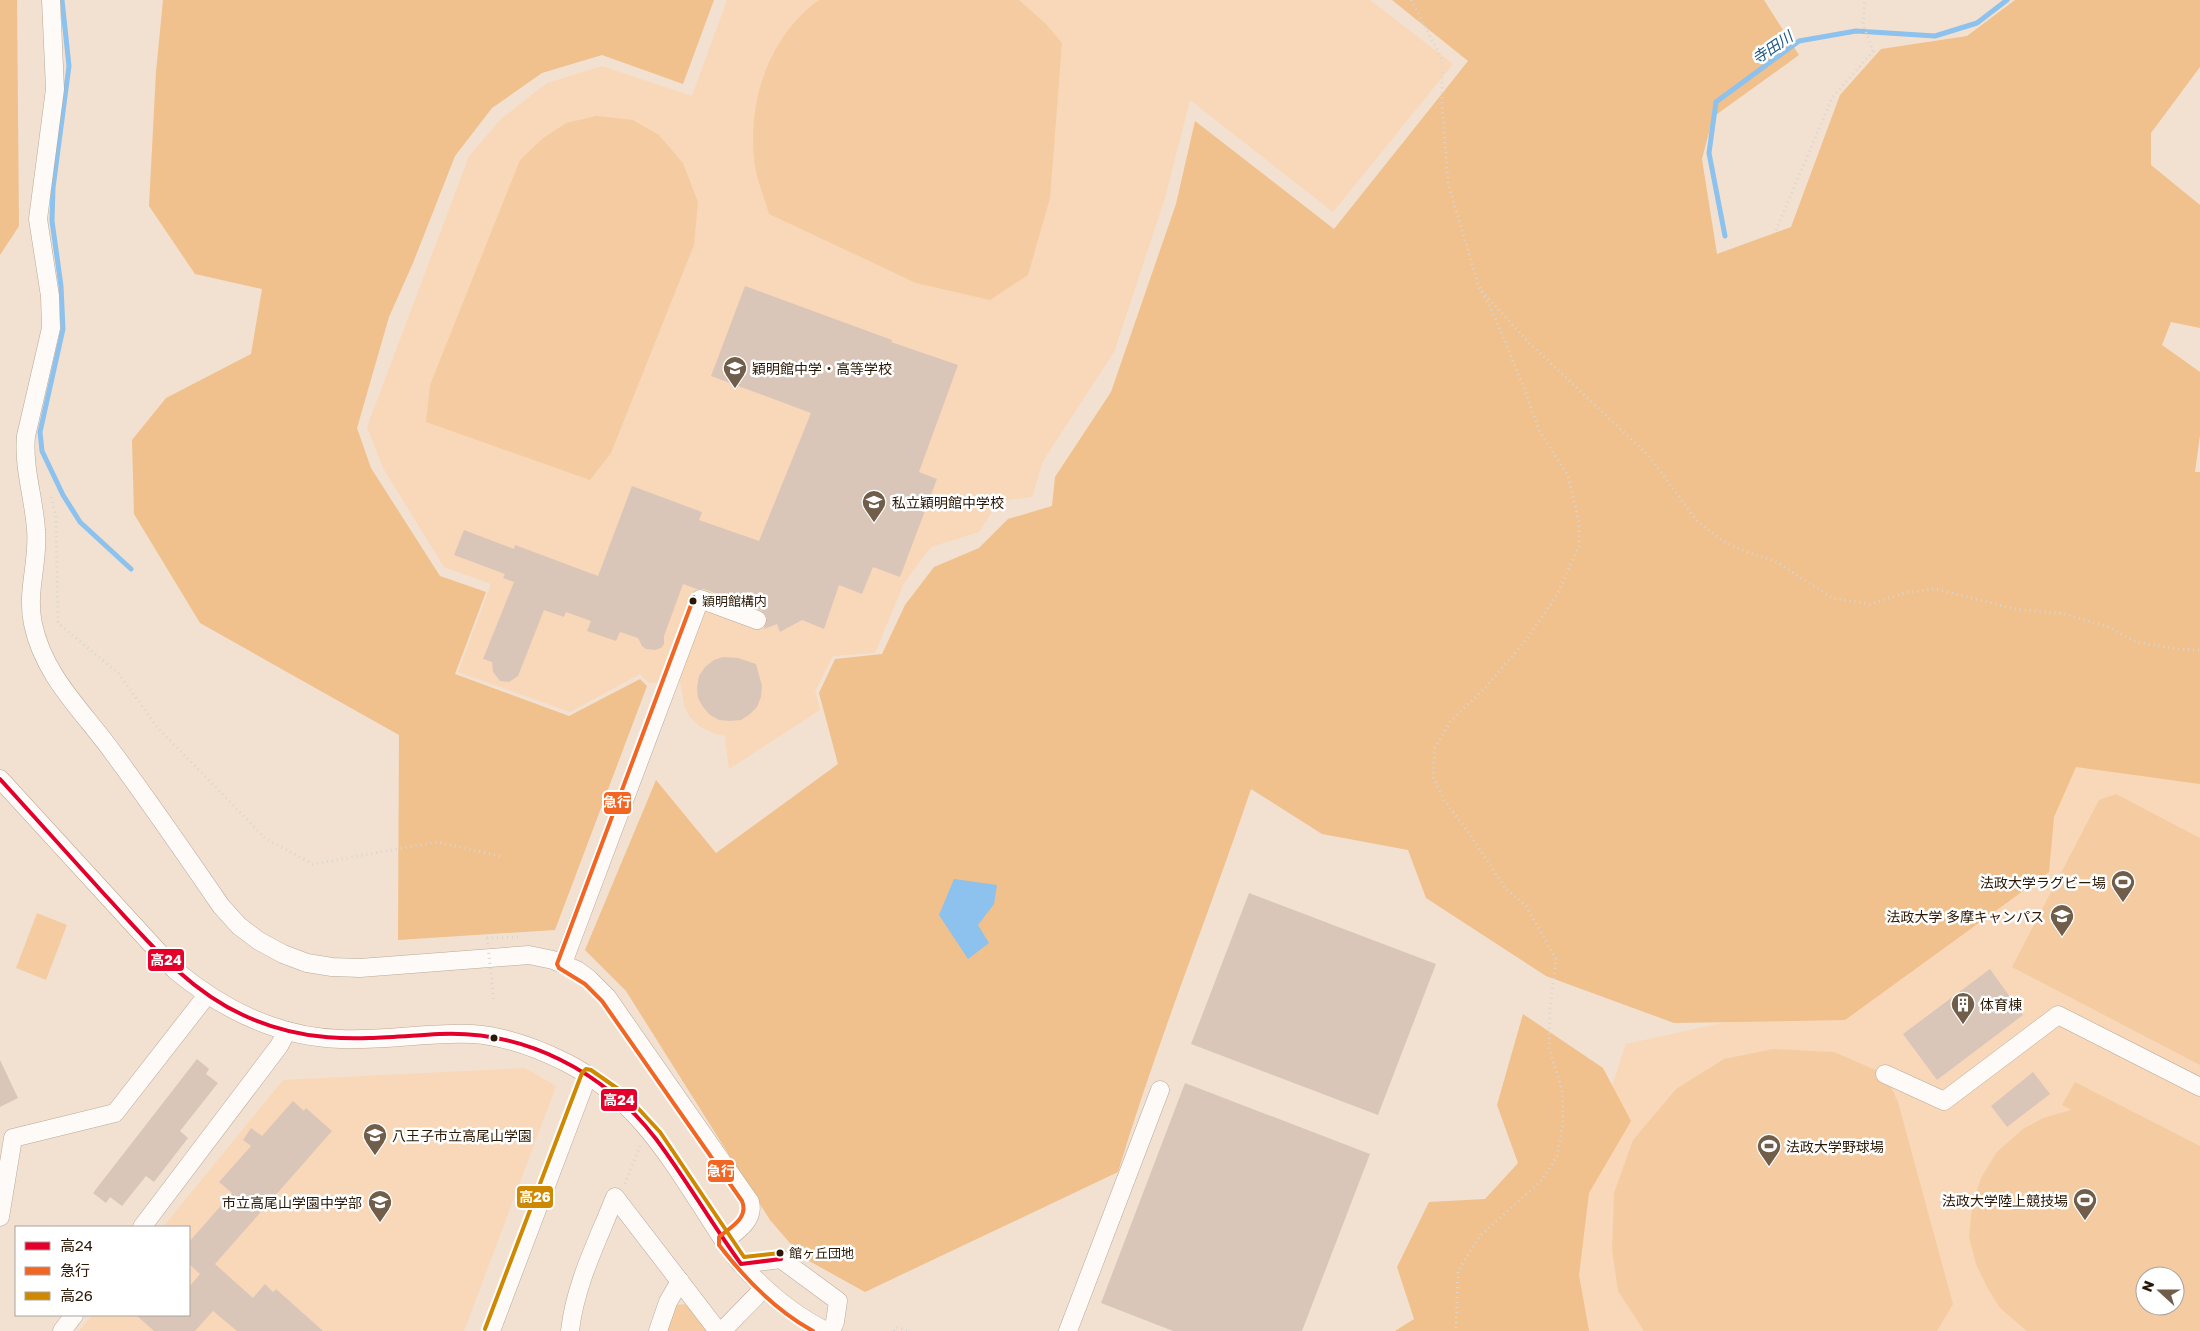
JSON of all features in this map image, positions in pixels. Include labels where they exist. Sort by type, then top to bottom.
[{"type":"street","points":[[51,0],[55,89],[38,220],[49,283],[51,319],[46,352],[26,436],[25,451],[37,533],[31,585],[31,611],[34,630],[45,661],[67,695],[115,755],[221,906],[239,926],[270,948],[307,963],[345,968],[515,955],[542,957],[563,963],[589,979],[607,997],[748,1198],[751,1205],[748,1220],[724,1241]]},
{"type":"street","points":[[563,963],[700,599],[757,620]]},
{"type":"street","points":[[0,779],[164,959],[207,995],[249,1018],[287,1031],[314,1037],[343,1040],[466,1034],[490,1036],[551,1056],[588,1075],[620,1098],[655,1136],[724,1241],[764,1288],[797,1314],[826,1331]]},
{"type":"street","points":[[0,1217],[13,1138],[115,1113],[207,995]]},
{"type":"street","points":[[1885,1074],[1944,1101],[2058,1015],[2200,1087]]},
{"type":"street","points":[[143,1226],[280,1046],[287,1031]]},
{"type":"street","points":[[491,1331],[588,1075]]},
{"type":"street","points":[[1068,1331],[1160,1090]]},
{"type":"street","points":[[570,1331],[572,1314],[580,1284],[615,1196],[720,1331],[764,1288]]},
{"type":"street","points":[[742,1264],[781,1259],[838,1301],[835,1322],[831,1331]]},
{"type":"street","points":[[658,1331],[668,1302],[680,1281]]},
{"type":"street","points":[[62,1331],[73,1316]]},
{"type":"path","points":[[1411,0],[1442,59],[1442,104],[1448,183],[1478,287],[1493,313],[1525,390],[1539,430],[1568,476],[1579,522],[1579,546],[1557,596],[1526,640],[1486,687],[1450,722],[1435,748],[1433,777],[1444,800],[1469,833],[1505,888],[1526,906],[1556,959],[1550,1007],[1549,1048],[1562,1090],[1563,1123],[1557,1156],[1542,1180],[1480,1236],[1458,1271],[1456,1331]]},
{"type":"path","points":[[1776,230],[1832,98],[1874,51],[1863,24],[1865,0]]},
{"type":"path","points":[[1478,287],[1545,359],[1649,456],[1696,520],[1744,552],[1777,562],[1832,598],[1870,604],[1904,593],[1934,590],[2016,609],[2065,614],[2109,627],[2136,642],[2179,649],[2200,650]]},
{"type":"path","points":[[50,495],[56,517],[58,623],[119,674],[157,726],[266,839],[313,864],[437,842],[503,858]]},
{"type":"path","points":[[494,1003],[487,938],[517,936]]},
{"type":"path","points":[[628,1177],[637,1152]]},
{"type":"path","points":[[894,1331],[896,1327],[908,1331]]},
{"type":"shaded area","points":[[0,0],[17,0],[19,226],[0,255]]},
{"type":"shaded area","points":[[163,0],[714,0],[683,84],[602,55],[542,73],[492,108],[455,156],[413,263],[389,317],[357,428],[371,468],[440,576],[486,592],[455,674],[569,716],[640,679],[647,686],[555,930],[398,940],[399,735],[200,623],[134,514],[132,440],[166,398],[251,354],[262,289],[195,274],[149,206],[156,72]]},
{"type":"shaded area","name":"穎明館中学・高等学校","points":[[727,0],[1370,0],[1453,64],[1333,212],[1190,100],[1165,198],[1114,352],[1043,461],[1032,497],[999,501],[979,532],[931,547],[904,583],[875,653],[833,656],[815,691],[820,710],[729,769],[725,736],[713,733],[699,726],[689,716],[684,705],[680,681],[649,683],[640,674],[570,712],[458,672],[491,584],[444,567],[383,468],[367,427],[469,156],[501,119],[547,83],[602,66],[692,96]]},
{"type":"shaded area","points":[[819,0],[1019,0],[1046,24],[1062,43],[1050,198],[1028,275],[990,300],[916,283],[769,214],[758,179],[754,158],[753,136],[759,91],[775,50],[787,31],[802,14]]},
{"type":"shaded area","points":[[1392,0],[1764,0],[1799,55],[1713,117],[1702,159],[1717,254],[1791,227],[1840,95],[1881,49],[1967,36],[2015,0],[2200,0],[2200,67],[2151,133],[2151,165],[2200,205],[2200,328],[2171,322],[2162,345],[2200,372],[2200,435],[2195,472],[2200,472],[2200,784],[2076,767],[2054,817],[2049,872],[1845,1020],[1674,1023],[1546,976],[1426,898],[1408,850],[1322,834],[1251,789],[1149,1075],[1118,1172],[865,1292],[802,1257],[770,1220],[626,991],[585,950],[656,780],[716,853],[838,764],[819,693],[835,659],[882,654],[905,605],[934,567],[979,548],[1008,519],[1052,506],[1055,477],[1111,392],[1176,204],[1195,121],[1334,229],[1468,61]]},
{"type":"shaded area","points":[[596,116],[633,120],[659,135],[683,163],[698,202],[694,245],[611,453],[590,480],[426,422],[430,385],[520,160],[542,139],[566,123]]},
{"type":"shaded area","name":"法政大学 多摩キャンパス","points":[[2200,642],[2200,1331],[1579,1331],[1544,1286],[1626,1044],[1853,994],[2106,668]]},
{"type":"shaded area","name":"法政大学ラグビー場","points":[[2116,794],[2200,838],[2200,1065],[2012,967],[2099,800]]},
{"type":"shaded area","points":[[37,913],[67,925],[46,980],[16,968]]},
{"type":"shaded area","points":[[1523,1014],[1603,1068],[1631,1121],[1589,1193],[1579,1275],[1589,1331],[1395,1331],[1414,1319],[1397,1267],[1429,1202],[1485,1199],[1518,1163],[1497,1105]]},
{"type":"shaded area","name":"法政大学野球場","points":[[1773,1049],[1834,1052],[1885,1074],[1898,1102],[1953,1304],[1937,1331],[1644,1331],[1618,1291],[1612,1250],[1614,1193],[1633,1140],[1676,1089],[1724,1059]]},
{"type":"shaded area","name":"八王子市立高尾山学園","points":[[525,1068],[556,1086],[464,1331],[79,1331],[91,1316],[190,1316],[190,1226],[164,1226],[283,1080]]},
{"type":"shaded area","name":"法政大学陸上競技場","points":[[2075,1082],[2200,1146],[2200,1331],[2027,1331],[2000,1308],[1988,1289],[1976,1264],[1969,1237],[1972,1206],[1981,1178],[1997,1152],[2023,1129],[2043,1118],[2071,1110],[2062,1105]]},
{"type":"shaded area","points":[[688,1304],[710,1331],[664,1331],[674,1305]]},
{"type":"water","points":[[954,879],[997,885],[994,904],[978,925],[989,943],[968,959],[939,915]]},
{"type":"building","points":[[745,286],[892,340],[891,342],[958,365],[919,472],[937,479],[900,577],[873,567],[862,594],[839,585],[824,629],[802,620],[780,632],[777,624],[764,629],[767,618],[761,610],[704,589],[697,589],[683,584],[664,636],[664,644],[661,648],[655,650],[646,649],[638,638],[620,632],[616,641],[587,631],[591,621],[566,612],[564,617],[544,610],[518,676],[509,682],[500,681],[493,672],[492,662],[483,659],[514,582],[503,578],[505,574],[454,555],[464,530],[514,549],[515,545],[598,576],[632,486],[702,512],[699,520],[759,541],[811,413],[711,376]]},
{"type":"building","points":[[723,657],[738,658],[756,664],[762,686],[761,697],[757,707],[741,720],[719,720],[710,715],[698,698],[699,676],[705,667],[714,660]]},
{"type":"building","points":[[1249,893],[1436,964],[1378,1115],[1191,1044]]},
{"type":"building","name":"体育棟","points":[[1990,969],[2023,1015],[1937,1080],[1903,1034]]},
{"type":"building","points":[[197,1059],[209,1069],[206,1074],[218,1083],[180,1131],[188,1138],[154,1182],[146,1176],[122,1206],[110,1197],[106,1203],[93,1193]]},
{"type":"building","points":[[0,1060],[18,1098],[0,1107]]},
{"type":"building","points":[[2033,1072],[2050,1094],[2007,1127],[1991,1106]]},
{"type":"building","points":[[1185,1083],[1370,1154],[1302,1331],[1173,1331],[1101,1303]]},
{"type":"building","points":[[293,1101],[304,1111],[306,1108],[332,1131],[215,1264],[253,1298],[265,1284],[273,1292],[276,1289],[323,1331],[237,1331],[213,1311],[195,1331],[154,1331],[137,1316],[190,1316],[190,1286],[200,1274],[190,1265],[190,1241],[232,1193],[219,1182],[251,1146],[243,1140],[251,1128],[262,1136]]},
{"type":"waterway","points":[[62,0],[69,66],[53,188],[52,221],[61,286],[63,329],[40,432],[42,451],[63,495],[80,522],[131,569]]},
{"type":"waterway","name":"寺田川","points":[[1725,236],[1709,153],[1716,102],[1799,41],[1856,31],[1935,36],[1977,23],[2007,0]]},
{"type":"transit line","name":"急行","points":[[694,597],[557,964],[559,968],[585,984],[602,1001],[742,1201],[744,1207],[741,1217],[738,1222],[719,1237],[719,1245],[739,1270],[773,1304],[813,1331]]},
{"type":"transit line","name":"高24","points":[[0,779],[152,946],[203,992],[222,1004],[268,1025],[316,1036],[364,1038],[439,1034],[471,1035],[501,1039],[531,1048],[560,1060],[587,1075],[612,1093],[635,1115],[667,1154],[741,1264],[781,1259]]},
{"type":"transit line","name":"高26","points":[[485,1329],[582,1073],[586,1069],[591,1070],[624,1093],[660,1132],[744,1257],[780,1253]]},
{"type":"place","name":"穎明館中学・高等学校","points":[[735,389]]},
{"type":"place","name":"私立穎明館中学校","points":[[874,523]]},
{"type":"place","name":"穎明館構内","points":[[693,601]]},
{"type":"place","name":"法政大学ラグビー場","points":[[2123,903]]},
{"type":"place","name":"法政大学 多摩キャンパス","points":[[2062,937]]},
{"type":"place","name":"体育棟","points":[[1963,1025]]},
{"type":"place","name":"八王子市立高尾山学園","points":[[375,1156]]},
{"type":"place","name":"法政大学野球場","points":[[1769,1167]]},
{"type":"place","name":"法政大学陸上競技場","points":[[2085,1221]]},
{"type":"place","name":"市立高尾山学園中学部","points":[[380,1223]]},
{"type":"place","name":"館ヶ丘団地","points":[[780,1253]]}]
